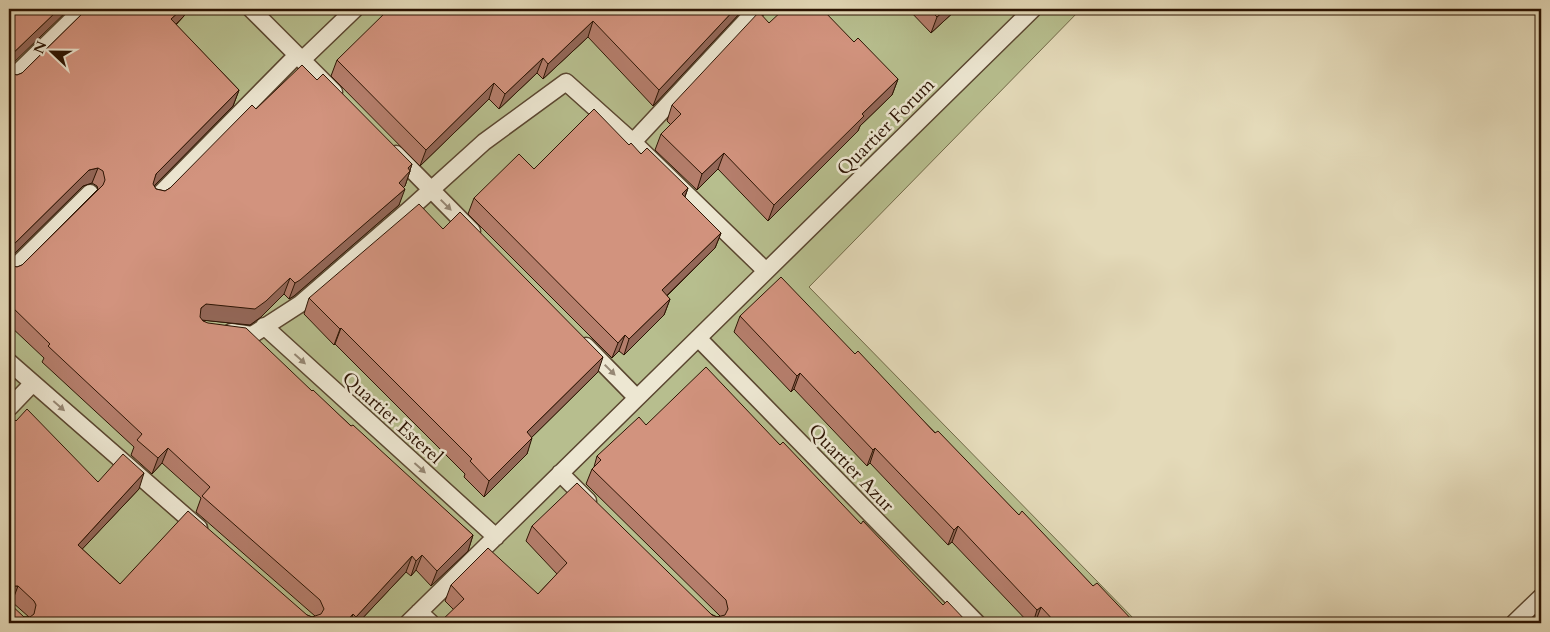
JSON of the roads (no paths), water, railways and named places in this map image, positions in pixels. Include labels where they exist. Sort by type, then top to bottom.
[{"type":"lane","points":[[9,81],[83,9]]},
{"type":"lane","points":[[251,9],[343,101]]},
{"type":"lane","points":[[157,197],[300,57],[355,9]]},
{"type":"lane","points":[[633,142],[757,9]]},
{"type":"lane","name":"Quartier Forum","points":[[766,271],[1033,9]]},
{"type":"lane","points":[[214,330],[252,335],[300,304],[484,142],[566,82],[633,142],[766,271],[496,537],[419,619]]},
{"type":"lane","points":[[384,142],[486,246]]},
{"type":"lane","points":[[9,273],[90,193]]},
{"type":"lane","name":"Quartier Esterel","points":[[264,326],[496,537]]},
{"type":"lane","points":[[575,335],[637,398]]},
{"type":"lane","name":"Quartier Azur","points":[[698,338],[977,623]]},
{"type":"lane","points":[[9,362],[211,539]]},
{"type":"lane","points":[[9,408],[33,384]]},
{"type":"lane","points":[[560,474],[602,514]]},
{"type":"lane","points":[[1514,623],[1541,597]]}]
